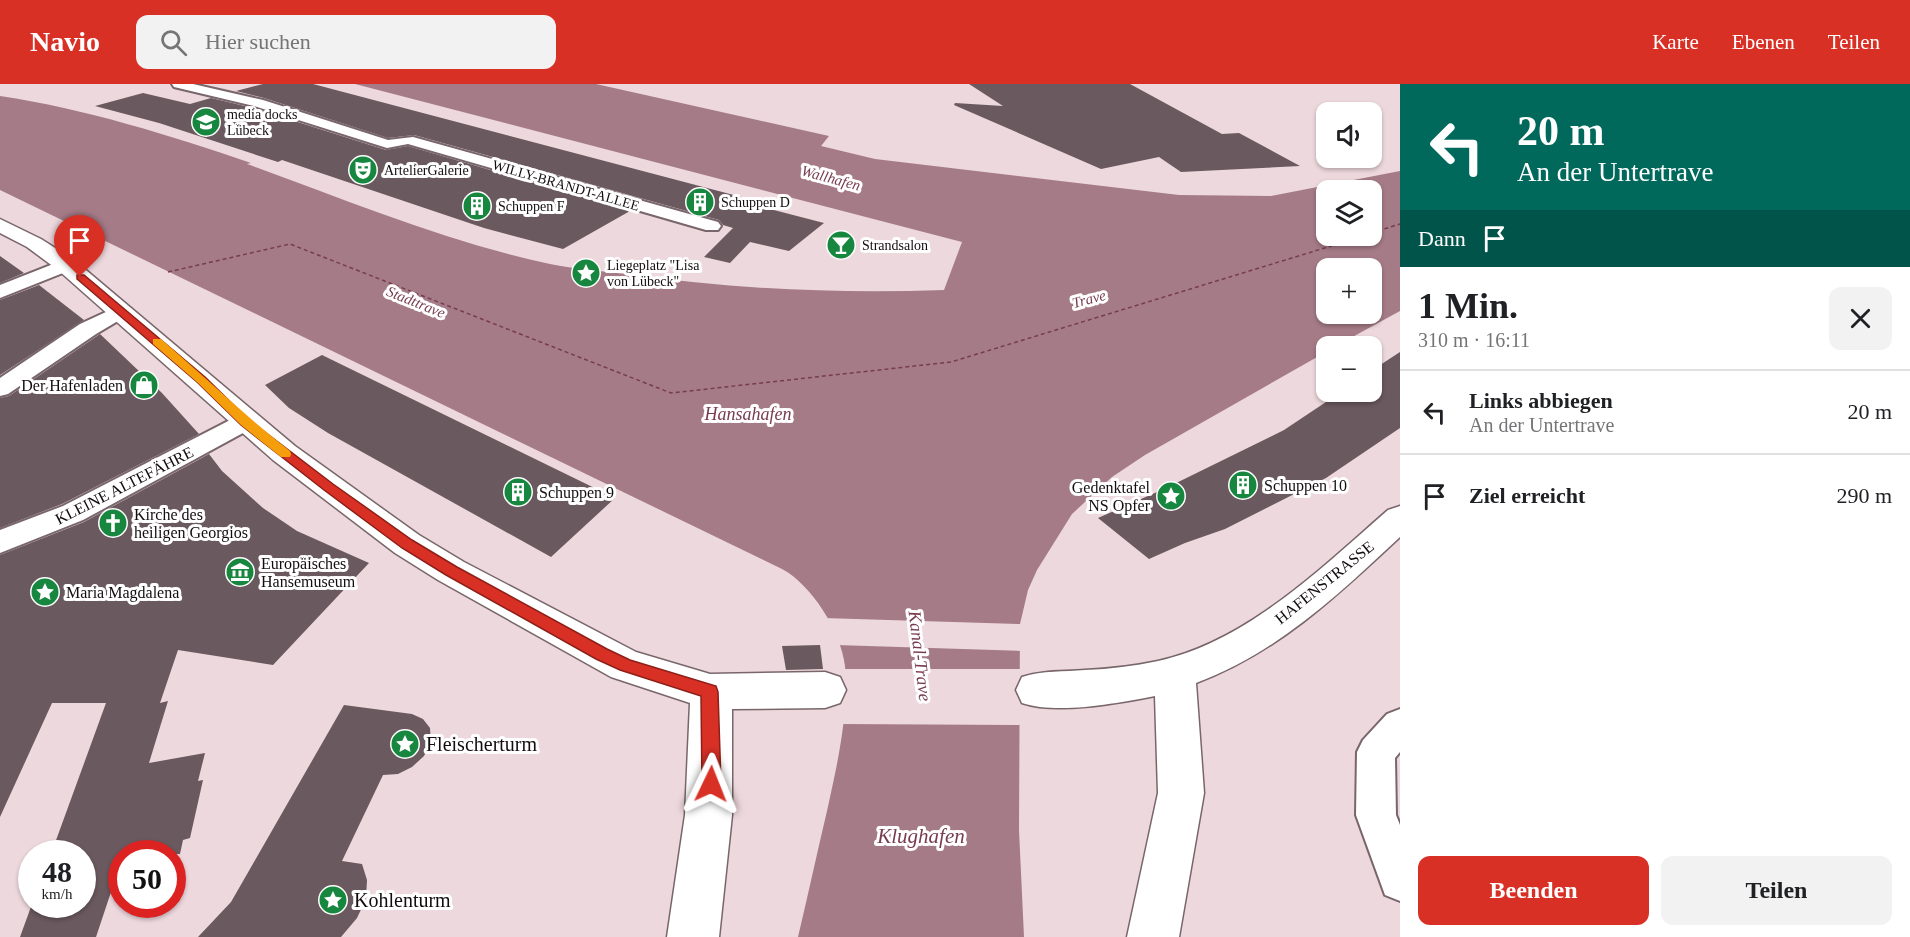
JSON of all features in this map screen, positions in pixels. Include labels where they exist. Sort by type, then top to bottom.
[{"type":"main road","points":[[0,225],[34,243],[66,265],[201,380],[245,422],[344,499],[407,544],[451,571],[626,665],[710,692],[825,690]]},
{"type":"main road","name":"HAFENSTRASSE","points":[[1037,690],[1147,680],[1175,673],[1214,657],[1275,624],[1400,518]]},
{"type":"main road","points":[[1153,937],[1181,792],[1175,673]]},
{"type":"main road","points":[[693,937],[707,844],[713,764],[710,692]]},
{"type":"street","name":"WILLY-BRANDT-ALLEE","points":[[178,84],[267,106],[387,144],[408,140],[712,226]]},
{"type":"street","points":[[0,292],[66,265]]},
{"type":"street","points":[[0,389],[88,329],[121,311]]},
{"type":"street","name":"KLEINE ALTEFÄHRE","points":[[0,542],[72,513],[245,422]]},
{"type":"street","points":[[1400,726],[1376,752],[1376,815],[1400,880]]},
{"type":"water","points":[[355,84],[596,84],[829,136],[821,146],[875,159],[1179,195],[1271,196],[1316,187],[1316,246],[1382,246],[1382,180],[1354,180],[1400,171],[1400,311],[1382,321],[1382,258],[1316,258],[1316,324],[1376,324],[1354,336],[1316,336],[1316,358],[1145,455],[1112,477],[1072,514],[1037,570],[1028,590],[1020,624],[1019,830],[1024,937],[798,937],[838,758],[844,721],[846,684],[845,666],[838,639],[823,611],[804,586],[782,569],[0,190],[0,96],[64,108],[158,133],[251,163],[247,164],[435,232],[550,264],[745,287],[864,291],[944,290],[962,242]]},
{"type":"pier","points":[[823,618],[1020,624],[1022,651],[836,645]]},
{"type":"pier","points":[[842,669],[1022,669],[1021,725],[840,724]]},
{"type":"building","points":[[263,84],[313,84],[775,206],[770,209],[824,223],[789,251],[750,242],[730,263],[704,257],[733,228],[723,225],[719,220],[414,135],[388,138],[236,91]]},
{"type":"building","points":[[969,84],[1130,84],[1222,134],[1239,133],[1300,166],[1181,172],[1159,157],[1101,169],[954,105],[955,103],[1003,106]]},
{"type":"building","points":[[143,93],[190,104],[211,98],[253,108],[386,150],[408,146],[630,211],[563,249],[484,228],[282,160],[278,162],[159,123],[95,106]]},
{"type":"building","points":[[0,256],[24,273],[0,283]]},
{"type":"building","points":[[39,285],[84,320],[0,375],[0,300]]},
{"type":"building","points":[[100,334],[162,393],[199,434],[62,504],[0,528],[0,398],[9,396]]},
{"type":"building","points":[[1400,352],[1400,428],[1326,478],[1225,529],[1149,559],[1098,518],[1166,488],[1284,430],[1326,402],[1382,402],[1382,364]]},
{"type":"building","name":"Schuppen 9","points":[[322,355],[615,498],[551,557],[328,433],[289,408],[265,385]]},
{"type":"building","points":[[209,454],[222,471],[263,508],[297,531],[369,563],[273,665],[178,650],[160,703],[168,701],[149,763],[205,753],[198,781],[203,780],[190,838],[183,840],[108,840],[108,901],[96,937],[20,937],[27,918],[96,918],[96,840],[56,840],[106,703],[52,703],[0,817],[0,555],[84,522]]},
{"type":"building","points":[[820,645],[823,669],[786,670],[782,646]]},
{"type":"building","points":[[344,705],[412,714],[423,719],[430,728],[431,742],[424,756],[412,767],[398,774],[383,775],[342,861],[362,864],[367,880],[366,899],[357,918],[341,937],[198,937],[231,902]]},
{"type":"ferry route","points":[[1382,230],[1400,224]]},
{"type":"ferry route","points":[[168,272],[290,244],[671,393],[951,362],[1331,246]]},
{"type":"slow traffic","points":[[157,342],[245,422],[285,454]]},
{"type":"place","name":"media docks Lübeck","points":[[206,122]]},
{"type":"place","name":"ArtelierGalerie","points":[[363,170]]},
{"type":"place","name":"Schuppen D","points":[[700,202]]},
{"type":"place","name":"Schuppen F","points":[[477,206]]},
{"type":"place","name":"Strandsalon","points":[[841,245]]},
{"type":"place","name":"Liegeplatz \"Lisa von Lübeck\"","points":[[586,273]]},
{"type":"place","name":"Der Hafenladen","points":[[144,385]]},
{"type":"place","name":"Schuppen 10","points":[[1243,485]]},
{"type":"place","name":"Schuppen 9","points":[[518,492]]},
{"type":"place","name":"Gedenktafel NS Opfer","points":[[1171,496]]},
{"type":"place","name":"Kirche des heiligen Georgios","points":[[113,523]]},
{"type":"place","name":"Europäisches Hansemuseum","points":[[240,572]]},
{"type":"place","name":"Maria Magdalena","points":[[45,592]]},
{"type":"place","name":"Fleischerturm","points":[[405,744]]},
{"type":"place","name":"Kohlenturm","points":[[333,900]]},
{"type":"route","points":[[80,277],[201,380],[245,422],[328,487],[407,544],[451,571],[602,654],[626,665],[710,692],[713,764],[711,784]]},
{"type":"water label","name":"Wallhafen","points":[[831,178]]},
{"type":"water label","name":"Trave","points":[[1089,299]]},
{"type":"water label","name":"Stadttrave","points":[[416,302]]},
{"type":"water label","name":"Hansahafen","points":[[748,414]]},
{"type":"water label","name":"Kanal-Trave","points":[[920,656]]},
{"type":"water label","name":"Klughafen","points":[[921,836]]}]
